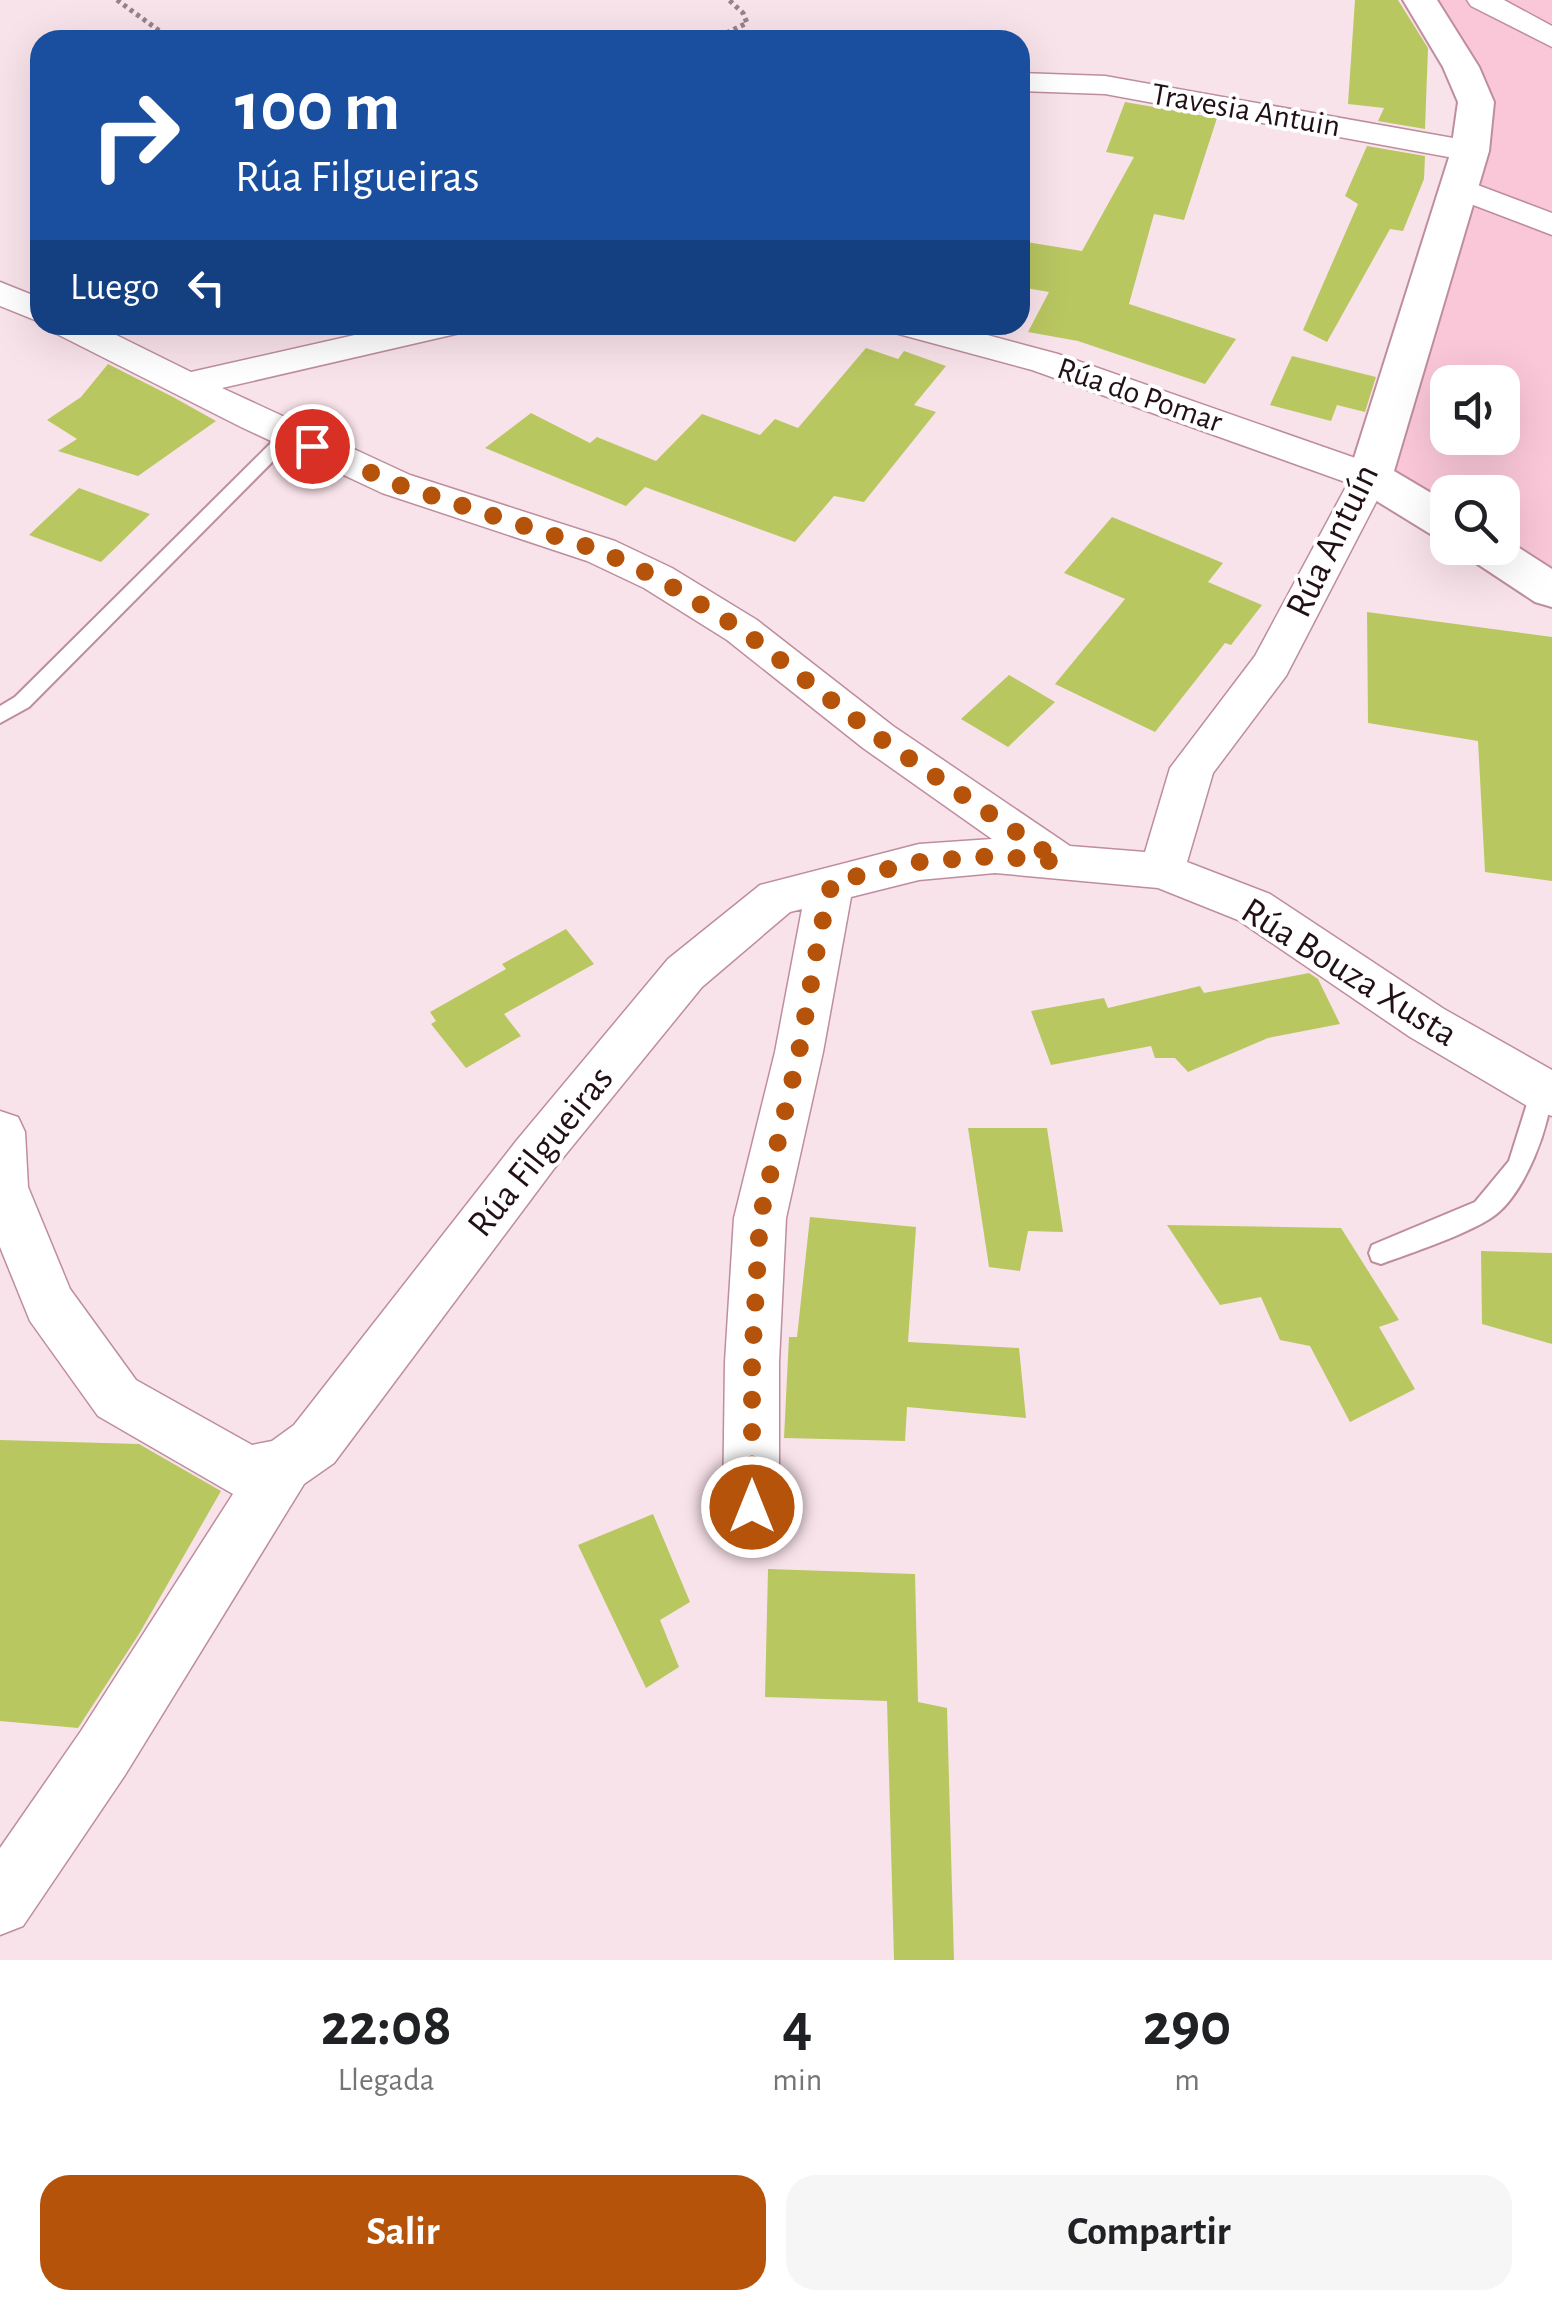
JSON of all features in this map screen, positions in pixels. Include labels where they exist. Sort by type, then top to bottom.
[{"type":"street","name":"Rúa Antuín","points":[[1162,872],[1192,768],[1271,665],[1370,476],[1465,169],[1476,102],[1461,67],[1420,0]]},
{"type":"street","points":[[1482,0],[1552,38]]},
{"type":"street","name":"Travesia Antuin","points":[[1030,82],[1105,85],[1465,169]]},
{"type":"street","points":[[1465,169],[1552,225]]},
{"type":"street","points":[[0,293],[30,307]]},
{"type":"street","name":"Rúa Bouza Xusta","points":[[89,335],[396,484],[601,551],[658,578],[742,630],[878,737],[1060,862],[1162,872],[1254,907],[1427,1023],[1548,1094]]},
{"type":"street","points":[[190,384],[403,335]]},
{"type":"street","name":"Rúa do Pomar","points":[[945,335],[1044,362],[1370,476]]},
{"type":"street","points":[[1370,476],[1430,513]]},
{"type":"street","points":[[1512,565],[1552,592]]},
{"type":"street","name":"Rúa Filgueiras","points":[[0,1902],[103,1753],[284,1465],[314,1444],[535,1156],[685,974],[776,898],[919,862],[994,856],[1060,862]]},
{"type":"street","points":[[752,1507],[752,1362],[760,1218],[799,1052],[832,882]]},
{"type":"street","points":[[0,1132],[2,1187],[49,1304],[117,1398],[248,1472],[284,1465]]},
{"type":"lane","points":[[0,716],[22,702],[288,434]]},
{"type":"lane","points":[[1381,1253],[1484,1210],[1519,1166],[1548,1094]]},
{"type":"path","points":[[117,0],[158,30]]},
{"type":"path","points":[[729,0],[744,13],[747,23],[733,30]]},
{"type":"shaded area","points":[[1420,0],[1552,0],[1552,591],[1512,565],[1520,565],[1520,475],[1430,475],[1430,514],[1370,477],[1475,111]]},
{"type":"building","points":[[1355,0],[1398,0],[1428,48],[1425,129],[1378,121],[1384,108],[1348,104]]},
{"type":"building","points":[[1125,102],[1217,118],[1184,220],[1154,214],[1129,304],[1236,339],[1205,384],[1078,341],[1030,332],[1049,292],[1030,289],[1030,243],[1082,251],[1134,157],[1106,152]]},
{"type":"building","points":[[1367,146],[1425,156],[1424,179],[1403,231],[1390,229],[1327,342],[1303,330],[1358,204],[1345,196]]},
{"type":"building","points":[[866,348],[898,359],[904,351],[946,366],[914,405],[936,412],[864,502],[834,496],[795,542],[645,487],[626,506],[485,448],[531,413],[590,443],[597,437],[656,461],[702,414],[760,435],[775,419],[798,428]]},
{"type":"building","points":[[1292,356],[1376,377],[1365,412],[1337,405],[1331,421],[1270,405]]},
{"type":"building","points":[[108,364],[216,421],[138,476],[58,451],[77,439],[47,420],[81,397]]},
{"type":"building","points":[[79,488],[150,514],[101,562],[29,535]]},
{"type":"building","points":[[1112,517],[1223,563],[1208,582],[1262,605],[1231,645],[1225,643],[1155,732],[1055,684],[1125,599],[1064,573]]},
{"type":"building","points":[[1367,612],[1552,637],[1552,881],[1485,872],[1478,741],[1368,723]]},
{"type":"building","points":[[1009,675],[1055,702],[1008,747],[961,719]]},
{"type":"building","points":[[566,929],[594,964],[504,1014],[521,1036],[466,1068],[431,1024],[436,1021],[430,1012],[506,969],[502,964]]},
{"type":"building","points":[[1309,973],[1318,979],[1340,1024],[1268,1038],[1188,1072],[1175,1058],[1155,1058],[1151,1046],[1051,1065],[1031,1011],[1104,998],[1108,1008],[1200,986],[1204,993]]},
{"type":"building","points":[[968,1128],[1047,1128],[1063,1232],[1028,1231],[1020,1271],[989,1267]]},
{"type":"building","points":[[810,1217],[916,1227],[908,1342],[1019,1348],[1026,1418],[907,1407],[905,1441],[784,1438],[789,1337],[797,1337]]},
{"type":"building","points":[[1167,1225],[1341,1228],[1399,1320],[1379,1327],[1415,1389],[1350,1422],[1310,1346],[1280,1340],[1261,1297],[1220,1305]]},
{"type":"building","points":[[1481,1251],[1552,1253],[1552,1344],[1482,1324]]},
{"type":"building","points":[[0,1440],[139,1444],[221,1491],[139,1634],[78,1728],[0,1721]]},
{"type":"building","points":[[653,1514],[690,1602],[660,1620],[679,1667],[646,1688],[578,1545]]},
{"type":"building","points":[[768,1569],[915,1574],[918,1702],[947,1708],[954,1960],[894,1960],[887,1701],[765,1697]]},
{"type":"route","points":[[312,446],[396,484],[601,551],[658,578],[742,630],[878,737],[1060,862],[994,856],[919,862],[832,882],[799,1052],[760,1218],[752,1362],[752,1507]]}]
